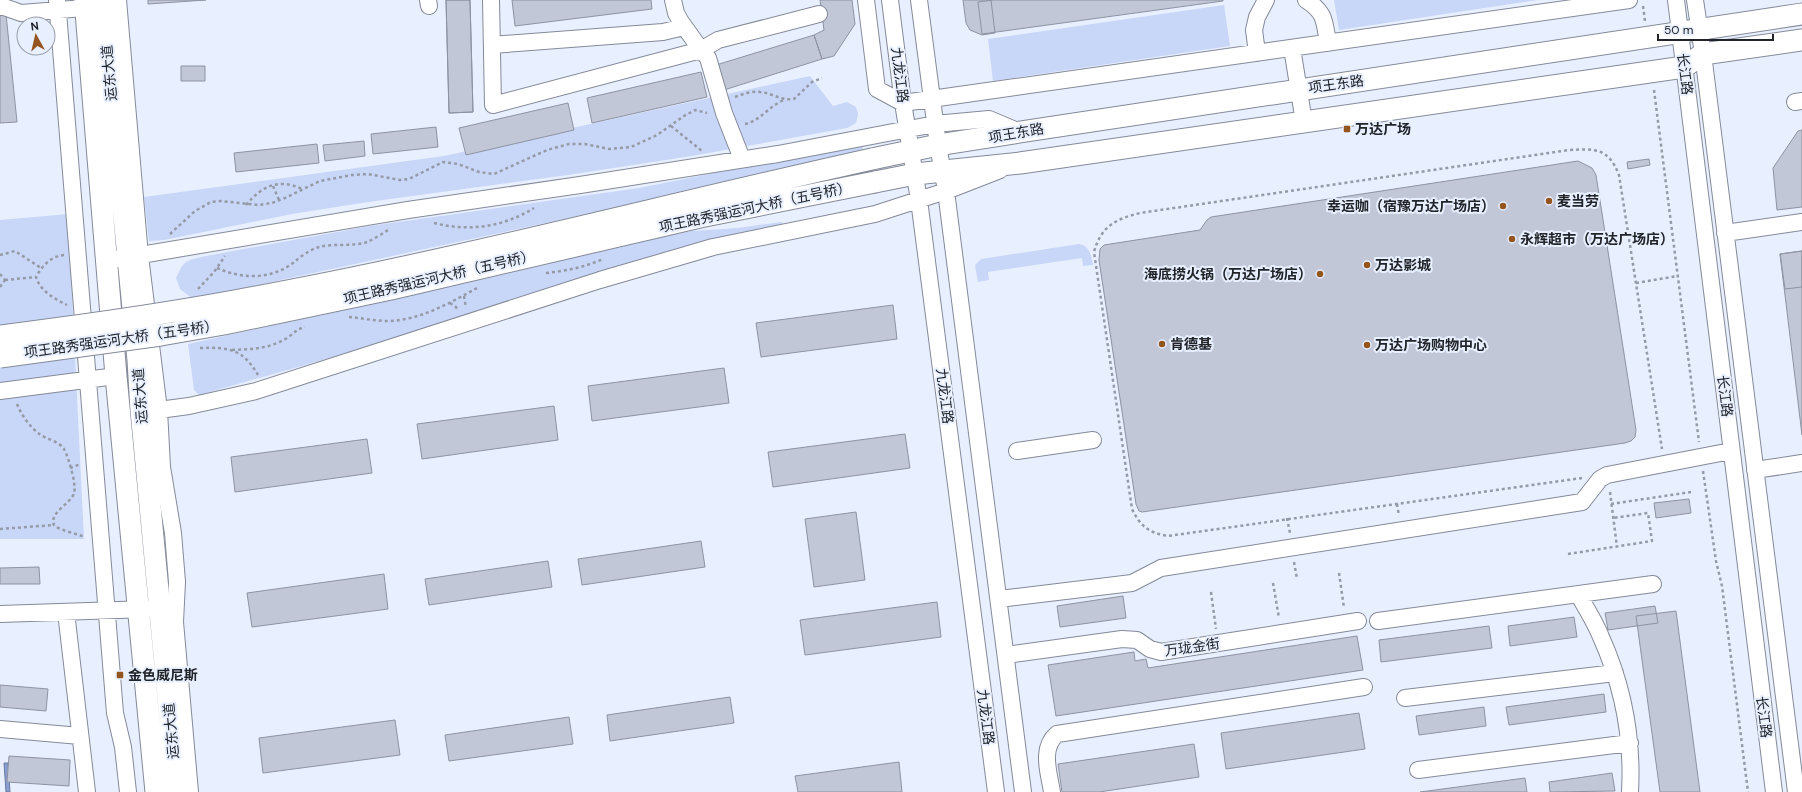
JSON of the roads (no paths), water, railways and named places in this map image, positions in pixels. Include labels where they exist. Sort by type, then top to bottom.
[{"type":"main road","name":"运东大道","points":[[102,4],[124,258],[138,360],[150,410],[160,608],[177,792]]},
{"type":"main road","name":"项王东路","points":[[872,159],[938,145],[1020,132],[1802,14]]},
{"type":"main road","name":"项王东路","points":[[875,182],[942,170],[1020,162],[1684,67],[1703,54],[1802,40]]},
{"type":"main road","name":"项王路秀强运河大桥（五号桥）","points":[[0,336],[152,316],[262,296],[431,261],[732,190],[872,159]]},
{"type":"main road","name":"项王路秀强运河大桥（五号桥）","points":[[0,357],[161,335],[224,324],[391,289],[700,217],[875,182]]},
{"type":"main road","name":"运东大道","points":[[124,258],[116,376],[156,792]]},
{"type":"street","points":[[491,0],[493,106],[701,50],[718,40],[819,14]]},
{"type":"street","points":[[673,0],[676,13],[684,27],[708,58],[724,113],[742,159]]},
{"type":"street","points":[[866,0],[877,90],[903,103],[1629,0]]},
{"type":"street","name":"九龙江路","points":[[890,0],[903,103],[919,200],[996,792]]},
{"type":"street","name":"九龙江路","points":[[919,0],[935,124],[946,191],[1023,792]]},
{"type":"street","points":[[1257,53],[1254,30],[1257,17],[1266,0]]},
{"type":"street","points":[[1306,0],[1319,9],[1324,22],[1328,43]]},
{"type":"street","name":"长江路","points":[[1676,0],[1703,54],[1796,792]]},
{"type":"street","name":"长江路","points":[[1690,30],[1695,0]]},
{"type":"street","points":[[0,7],[4,6],[20,13],[57,5],[102,4],[124,258],[408,210],[580,185],[742,159],[935,124],[989,119],[1020,132]]},
{"type":"street","points":[[57,5],[115,713],[123,747],[128,792]]},
{"type":"street","points":[[492,45],[663,32],[684,27]]},
{"type":"street","name":"长江路","points":[[1690,30],[1680,32],[1774,792]]},
{"type":"street","points":[[1292,48],[1304,122]]},
{"type":"street","points":[[190,792],[175,622],[177,582],[174,540],[162,466],[150,410],[189,406],[266,388],[600,280],[705,249],[875,214],[946,191],[1020,162]]},
{"type":"street","points":[[1726,233],[1802,222]]},
{"type":"street","points":[[7,390],[116,376]]},
{"type":"street","points":[[1017,451],[1093,440]]},
{"type":"street","points":[[999,599],[1132,583],[1161,568],[1582,502],[1600,479],[1607,475],[1731,451]]},
{"type":"street","points":[[1756,470],[1802,462]]},
{"type":"street","points":[[1378,621],[1653,584]]},
{"type":"street","points":[[1578,594],[1601,636],[1615,673],[1625,709],[1630,743],[1630,792]]},
{"type":"street","points":[[0,614],[160,608]]},
{"type":"street","points":[[66,612],[88,792]]},
{"type":"street","name":"万珑金街","points":[[1006,655],[1122,639],[1137,640],[1150,649],[1158,652],[1352,622]]},
{"type":"street","points":[[1405,698],[1615,673]]},
{"type":"street","points":[[1052,792],[1047,753],[1051,739],[1057,734],[1364,687]]},
{"type":"street","points":[[0,729],[80,736]]},
{"type":"street","points":[[1418,770],[1630,743]]},
{"type":"place","name":"万达广场","points":[[1347,129]]},
{"type":"place","name":"麦当劳","points":[[1549,201]]},
{"type":"place","name":"幸运咖（宿豫万达广场店）","points":[[1503,206]]},
{"type":"place","name":"永辉超市（万达广场店）","points":[[1512,239]]},
{"type":"place","name":"万达影城","points":[[1367,265]]},
{"type":"place","name":"海底捞火锅（万达广场店）","points":[[1320,274]]},
{"type":"place","name":"肯德基","points":[[1162,344]]},
{"type":"place","name":"万达广场购物中心","points":[[1367,345]]},
{"type":"place","name":"金色威尼斯","points":[[120,675]]}]
